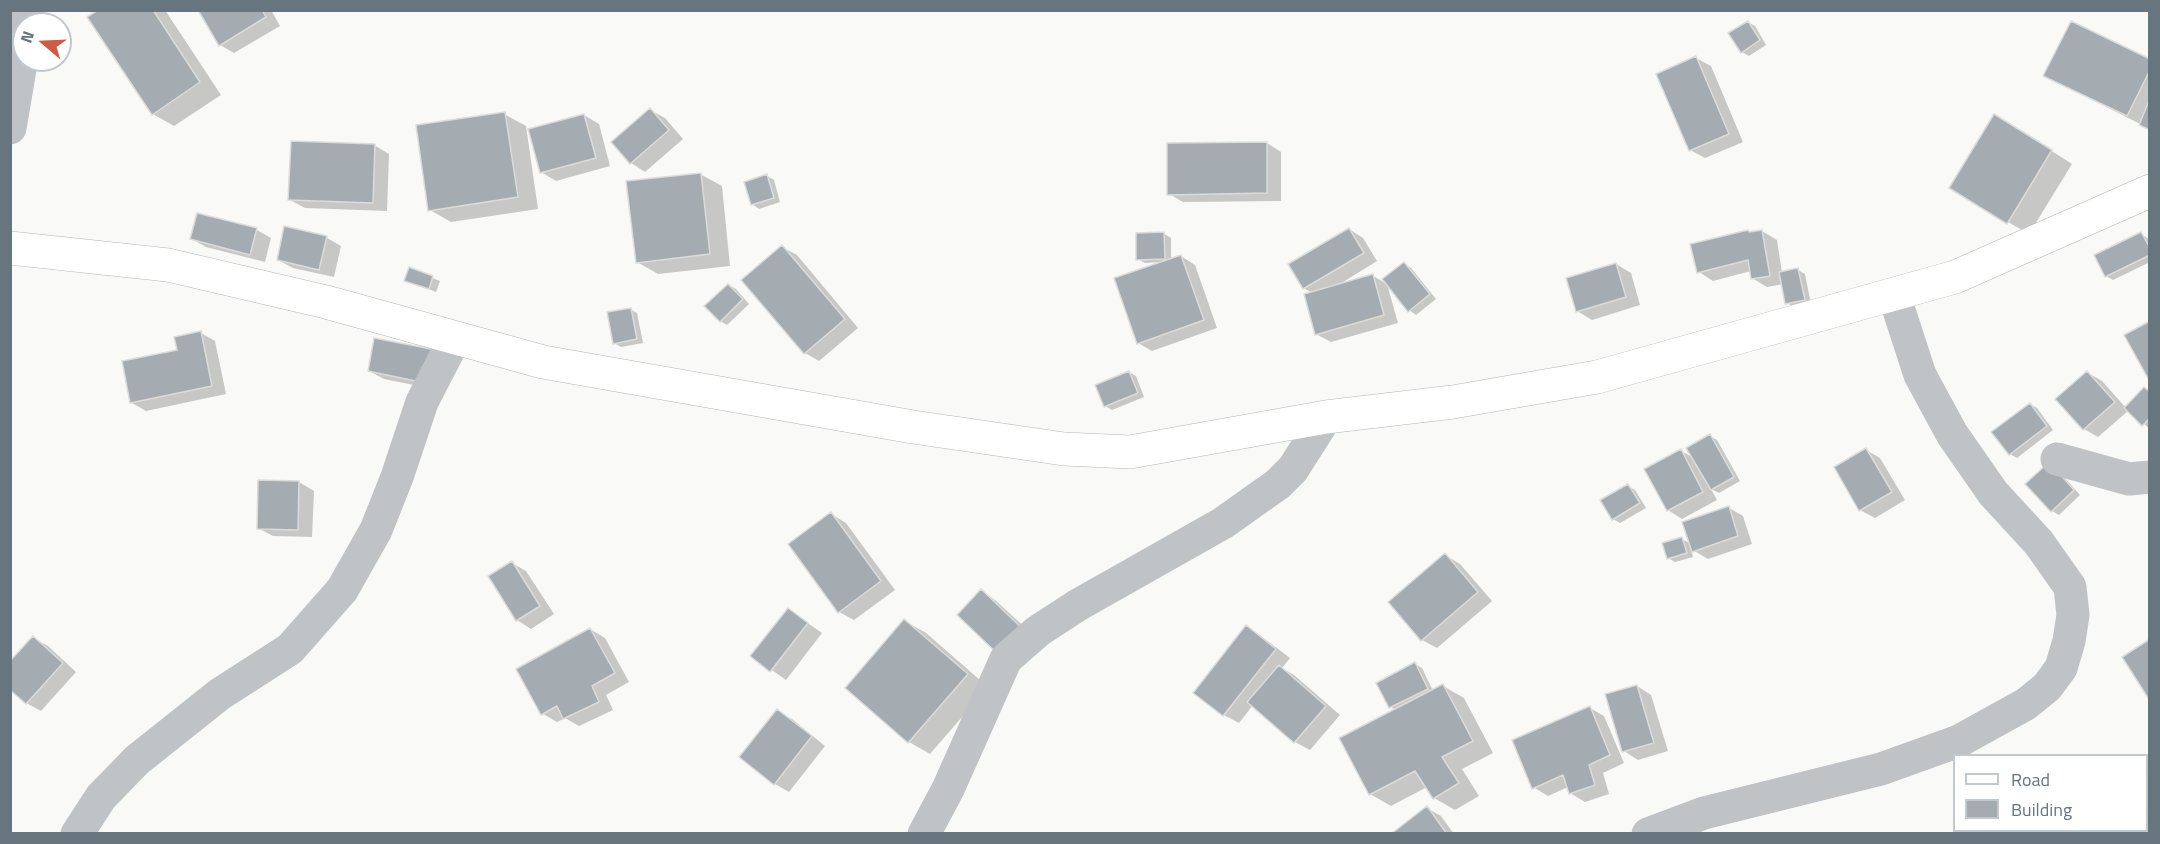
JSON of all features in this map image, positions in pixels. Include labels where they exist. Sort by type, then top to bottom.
[{"type":"street","points":[[10,128],[20,72]]},
{"type":"street","points":[[10,248],[168,266],[326,302],[543,362],[913,427],[1064,449],[1130,452],[1326,417],[1453,402],[1597,377],[1956,278],[2150,191]]},
{"type":"street","points":[[1648,834],[1704,813],[1881,769],[1959,741],[2026,704],[2047,687],[2061,668],[2069,641],[2073,615],[2070,587],[2039,543],[1993,493],[1952,434],[1920,375],[1894,295]]},
{"type":"street","points":[[77,834],[101,797],[137,760],[212,699],[290,649],[342,590],[376,530],[397,477],[422,402],[455,338]]},
{"type":"street","points":[[924,834],[948,789],[1006,658],[1038,631],[1078,605],[1223,523],[1278,484],[1293,469],[1326,417]]},
{"type":"street","points":[[2057,459],[2128,479],[2150,477]]},
{"type":"building","points":[[98,10],[153,10],[200,82],[152,115],[87,17]]},
{"type":"building","points":[[198,10],[262,10],[266,17],[219,46]]},
{"type":"building","points":[[1748,21],[1760,40],[1741,53],[1728,33]]},
{"type":"building","points":[[2071,21],[2150,59],[2150,70],[2127,116],[2043,76]]},
{"type":"building","points":[[1696,56],[1729,134],[1689,151],[1656,74]]},
{"type":"building","points":[[2150,101],[2150,130],[2139,125]]},
{"type":"building","points":[[650,108],[669,130],[630,164],[611,142]]},
{"type":"building","points":[[505,112],[518,197],[428,211],[416,125]]},
{"type":"building","points":[[584,114],[596,158],[540,173],[528,129]]},
{"type":"building","points":[[1994,114],[2052,150],[2007,224],[1949,188]]},
{"type":"building","points":[[291,141],[375,144],[373,203],[288,200]]},
{"type":"building","points":[[1267,142],[1267,193],[1167,195],[1167,143]]},
{"type":"building","points":[[701,173],[710,254],[636,263],[626,181]]},
{"type":"building","points":[[767,174],[774,198],[751,205],[744,182]]},
{"type":"building","points":[[197,213],[257,228],[250,255],[190,239]]},
{"type":"building","points":[[284,226],[327,236],[319,270],[277,260]]},
{"type":"building","points":[[1349,228],[1364,253],[1303,289],[1288,264]]},
{"type":"building","points":[[1748,230],[1749,232],[1762,230],[1770,276],[1751,279],[1748,260],[1697,273],[1690,244]]},
{"type":"building","points":[[1164,232],[1165,259],[1136,260],[1136,233]]},
{"type":"building","points":[[2141,232],[2150,248],[2150,255],[2105,277],[2094,255]]},
{"type":"building","points":[[782,245],[845,319],[804,354],[741,280]]},
{"type":"building","points":[[1181,255],[1204,320],[1137,344],[1114,278]]},
{"type":"building","points":[[1404,262],[1430,294],[1408,312],[1382,279]]},
{"type":"building","points":[[1616,263],[1626,297],[1576,312],[1566,278]]},
{"type":"building","points":[[409,267],[433,276],[429,289],[404,281]]},
{"type":"building","points":[[1798,268],[1805,300],[1785,304],[1779,272]]},
{"type":"building","points":[[1373,274],[1384,315],[1315,335],[1304,294]]},
{"type":"building","points":[[728,284],[743,299],[720,322],[704,306]]},
{"type":"building","points":[[631,308],[637,339],[613,344],[607,312]]},
{"type":"building","points":[[2150,321],[2150,382],[2124,335]]},
{"type":"building","points":[[201,331],[212,386],[130,403],[122,361],[177,350],[174,337]]},
{"type":"building","points":[[374,338],[431,349],[425,383],[368,371]]},
{"type":"building","points":[[1129,371],[1138,393],[1104,407],[1095,385]]},
{"type":"building","points":[[2087,371],[2115,402],[2083,430],[2055,399]]},
{"type":"building","points":[[2144,387],[2150,392],[2150,418],[2142,426],[2124,408]]},
{"type":"building","points":[[2030,403],[2047,426],[2009,455],[1991,432]]},
{"type":"building","points":[[1710,434],[1734,477],[1711,490],[1686,448]]},
{"type":"building","points":[[1866,448],[1892,492],[1859,511],[1834,467]]},
{"type":"building","points":[[1681,449],[1703,492],[1667,511],[1644,469]]},
{"type":"building","points":[[2049,462],[2074,490],[2051,512],[2025,484]]},
{"type":"building","points":[[258,480],[299,481],[298,530],[257,529]]},
{"type":"building","points":[[1628,484],[1640,503],[1612,520],[1600,500]]},
{"type":"building","points":[[1729,506],[1738,536],[1692,552],[1682,522]]},
{"type":"building","points":[[831,512],[881,581],[838,613],[788,544]]},
{"type":"building","points":[[1682,537],[1687,553],[1667,559],[1662,543]]},
{"type":"building","points":[[1445,553],[1478,592],[1421,641],[1388,602]]},
{"type":"building","points":[[512,561],[540,606],[516,621],[488,576]]},
{"type":"building","points":[[981,589],[1026,632],[1002,658],[957,615]]},
{"type":"building","points":[[788,608],[808,623],[770,672],[750,656]]},
{"type":"building","points":[[904,619],[968,674],[908,743],[845,688]]},
{"type":"building","points":[[1246,625],[1276,649],[1223,716],[1193,693]]},
{"type":"building","points":[[590,628],[615,673],[592,686],[599,702],[563,719],[557,706],[541,715],[516,669]]},
{"type":"building","points":[[33,636],[63,663],[26,704],[10,690],[10,661]]},
{"type":"building","points":[[2150,639],[2150,701],[2122,657]]},
{"type":"building","points":[[1415,662],[1428,689],[1389,708],[1376,683]]},
{"type":"building","points":[[1279,665],[1326,706],[1294,743],[1247,702]]},
{"type":"building","points":[[1443,684],[1473,741],[1442,757],[1459,783],[1433,799],[1415,771],[1369,795],[1339,738]]},
{"type":"building","points":[[1637,685],[1654,743],[1622,752],[1605,694]]},
{"type":"building","points":[[1590,706],[1610,755],[1589,765],[1595,785],[1569,794],[1563,775],[1532,789],[1512,740]]},
{"type":"building","points":[[777,709],[812,736],[774,785],[739,757]]},
{"type":"building","points":[[1427,806],[1447,834],[1391,834]]}]
